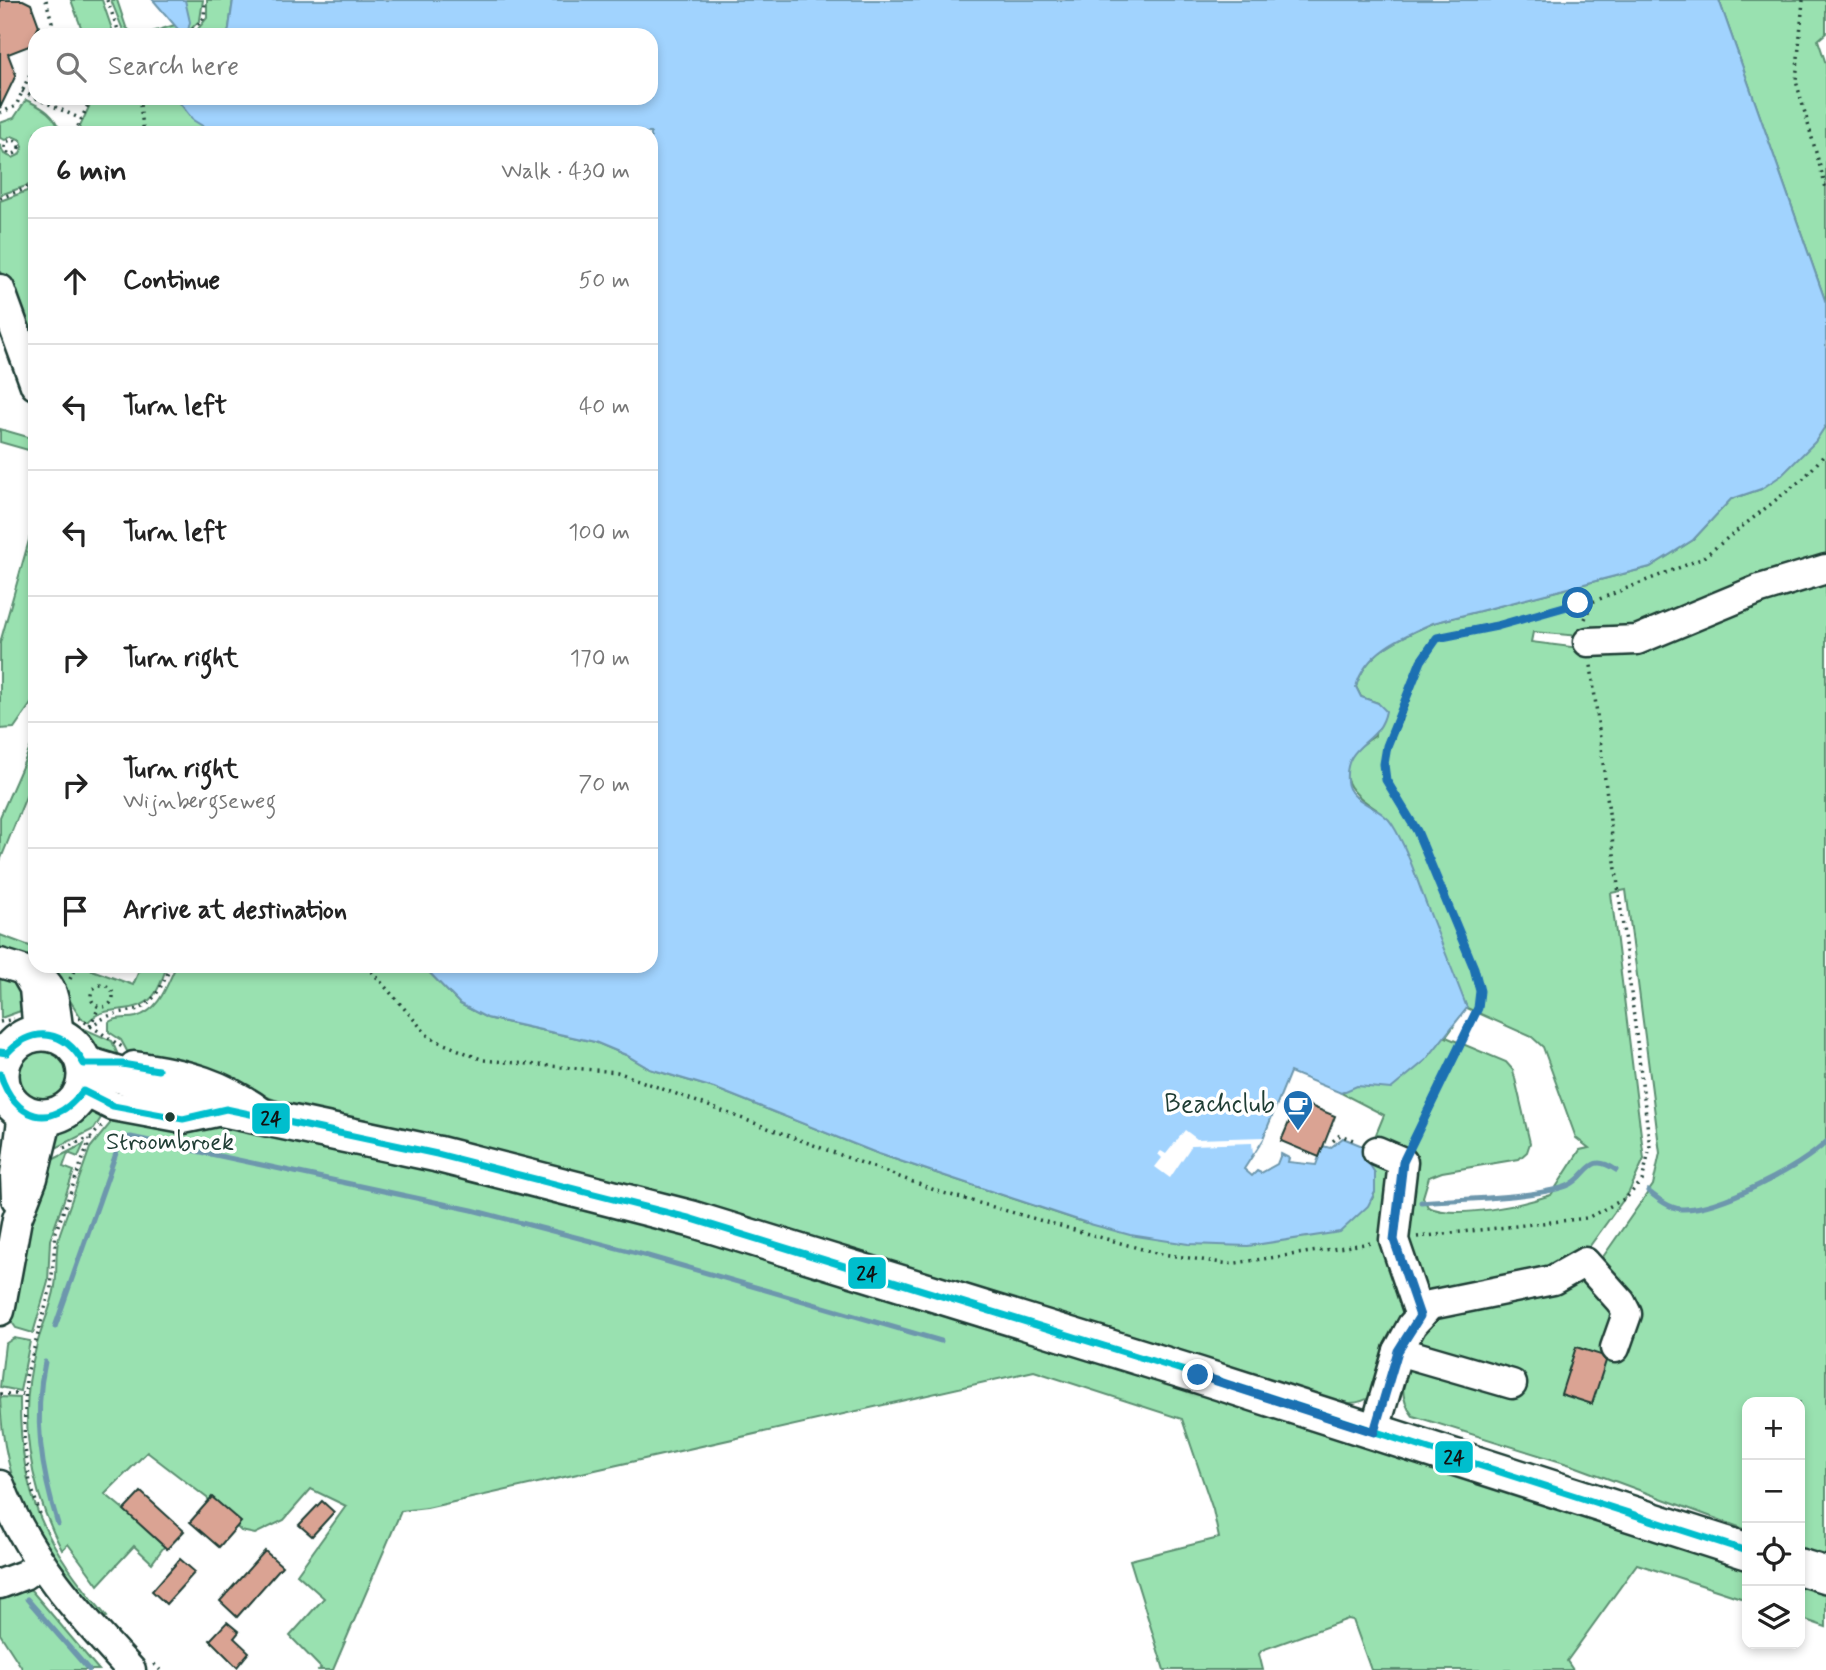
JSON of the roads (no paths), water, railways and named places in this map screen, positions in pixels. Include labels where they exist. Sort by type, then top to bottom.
[{"type":"main road","points":[[62,1032],[71,1042],[83,1077],[69,1108],[36,1114],[7,1096],[2,1064],[15,1044],[62,1032]]},
{"type":"main road","points":[[83,1077],[160,1087],[182,1100],[437,1154],[718,1226],[1742,1549]]},
{"type":"main road","points":[[1805,1569],[1826,1575]]},
{"type":"street","points":[[0,289],[28,366]]},
{"type":"street","points":[[1588,642],[1637,640],[1760,589],[1826,569]]},
{"type":"street","points":[[11,966],[28,972]]},
{"type":"street","points":[[31,973],[40,976],[51,986],[62,1032]]},
{"type":"street","points":[[226,1110],[183,1119],[113,1106],[83,1077],[122,1064],[188,1076],[240,1095],[269,1118]]},
{"type":"street","points":[[0,1311],[17,1219],[15,1175],[36,1114]]},
{"type":"street","points":[[1390,1156],[1394,1240],[1420,1316]]},
{"type":"street","points":[[1374,1432],[1398,1351],[1430,1305],[1553,1280],[1584,1262],[1621,1302],[1627,1314],[1615,1348]]},
{"type":"street","points":[[1398,1351],[1512,1384]]},
{"type":"street","points":[[0,1485],[20,1533],[40,1564],[142,1666]]},
{"type":"street","points":[[0,1584],[24,1575],[40,1564]]},
{"type":"water","points":[[153,0],[185,0],[190,22],[189,28],[177,28]]},
{"type":"water","points":[[233,0],[1719,0],[1826,303],[1826,425],[1815,442],[1782,475],[1761,489],[1731,499],[1693,540],[1650,567],[1433,623],[1386,647],[1367,664],[1356,687],[1361,697],[1378,703],[1386,711],[1377,731],[1351,758],[1347,781],[1349,788],[1359,799],[1387,818],[1397,833],[1467,1008],[1426,1060],[1391,1089],[1357,1086],[1341,1093],[1290,1072],[1262,1141],[1244,1169],[1252,1176],[1257,1171],[1261,1173],[1277,1164],[1281,1154],[1289,1158],[1288,1162],[1316,1165],[1323,1146],[1330,1148],[1343,1138],[1370,1149],[1363,1154],[1375,1173],[1375,1192],[1368,1206],[1340,1232],[1248,1246],[1188,1244],[1130,1235],[879,1154],[714,1088],[650,1069],[595,1042],[487,1018],[460,1004],[430,973],[658,973],[658,126],[203,126],[193,120],[181,105],[658,105],[658,28],[229,28]]},
{"type":"waterway","points":[[55,1327],[120,1142],[131,1137],[472,1210],[648,1256],[941,1341]]},
{"type":"waterway","points":[[1648,1191],[1664,1203],[1681,1209],[1715,1203],[1779,1175],[1826,1142]]},
{"type":"waterway","points":[[1421,1202],[1553,1190],[1574,1182],[1594,1164],[1599,1163],[1616,1170]]},
{"type":"waterway","points":[[45,1362],[39,1424],[43,1464],[58,1524]]},
{"type":"waterway","points":[[27,1599],[89,1670]]},
{"type":"place","name":"Stroombroek","points":[[170,1117]]},
{"type":"place","name":"Beachclub","points":[[1298,1132]]}]
